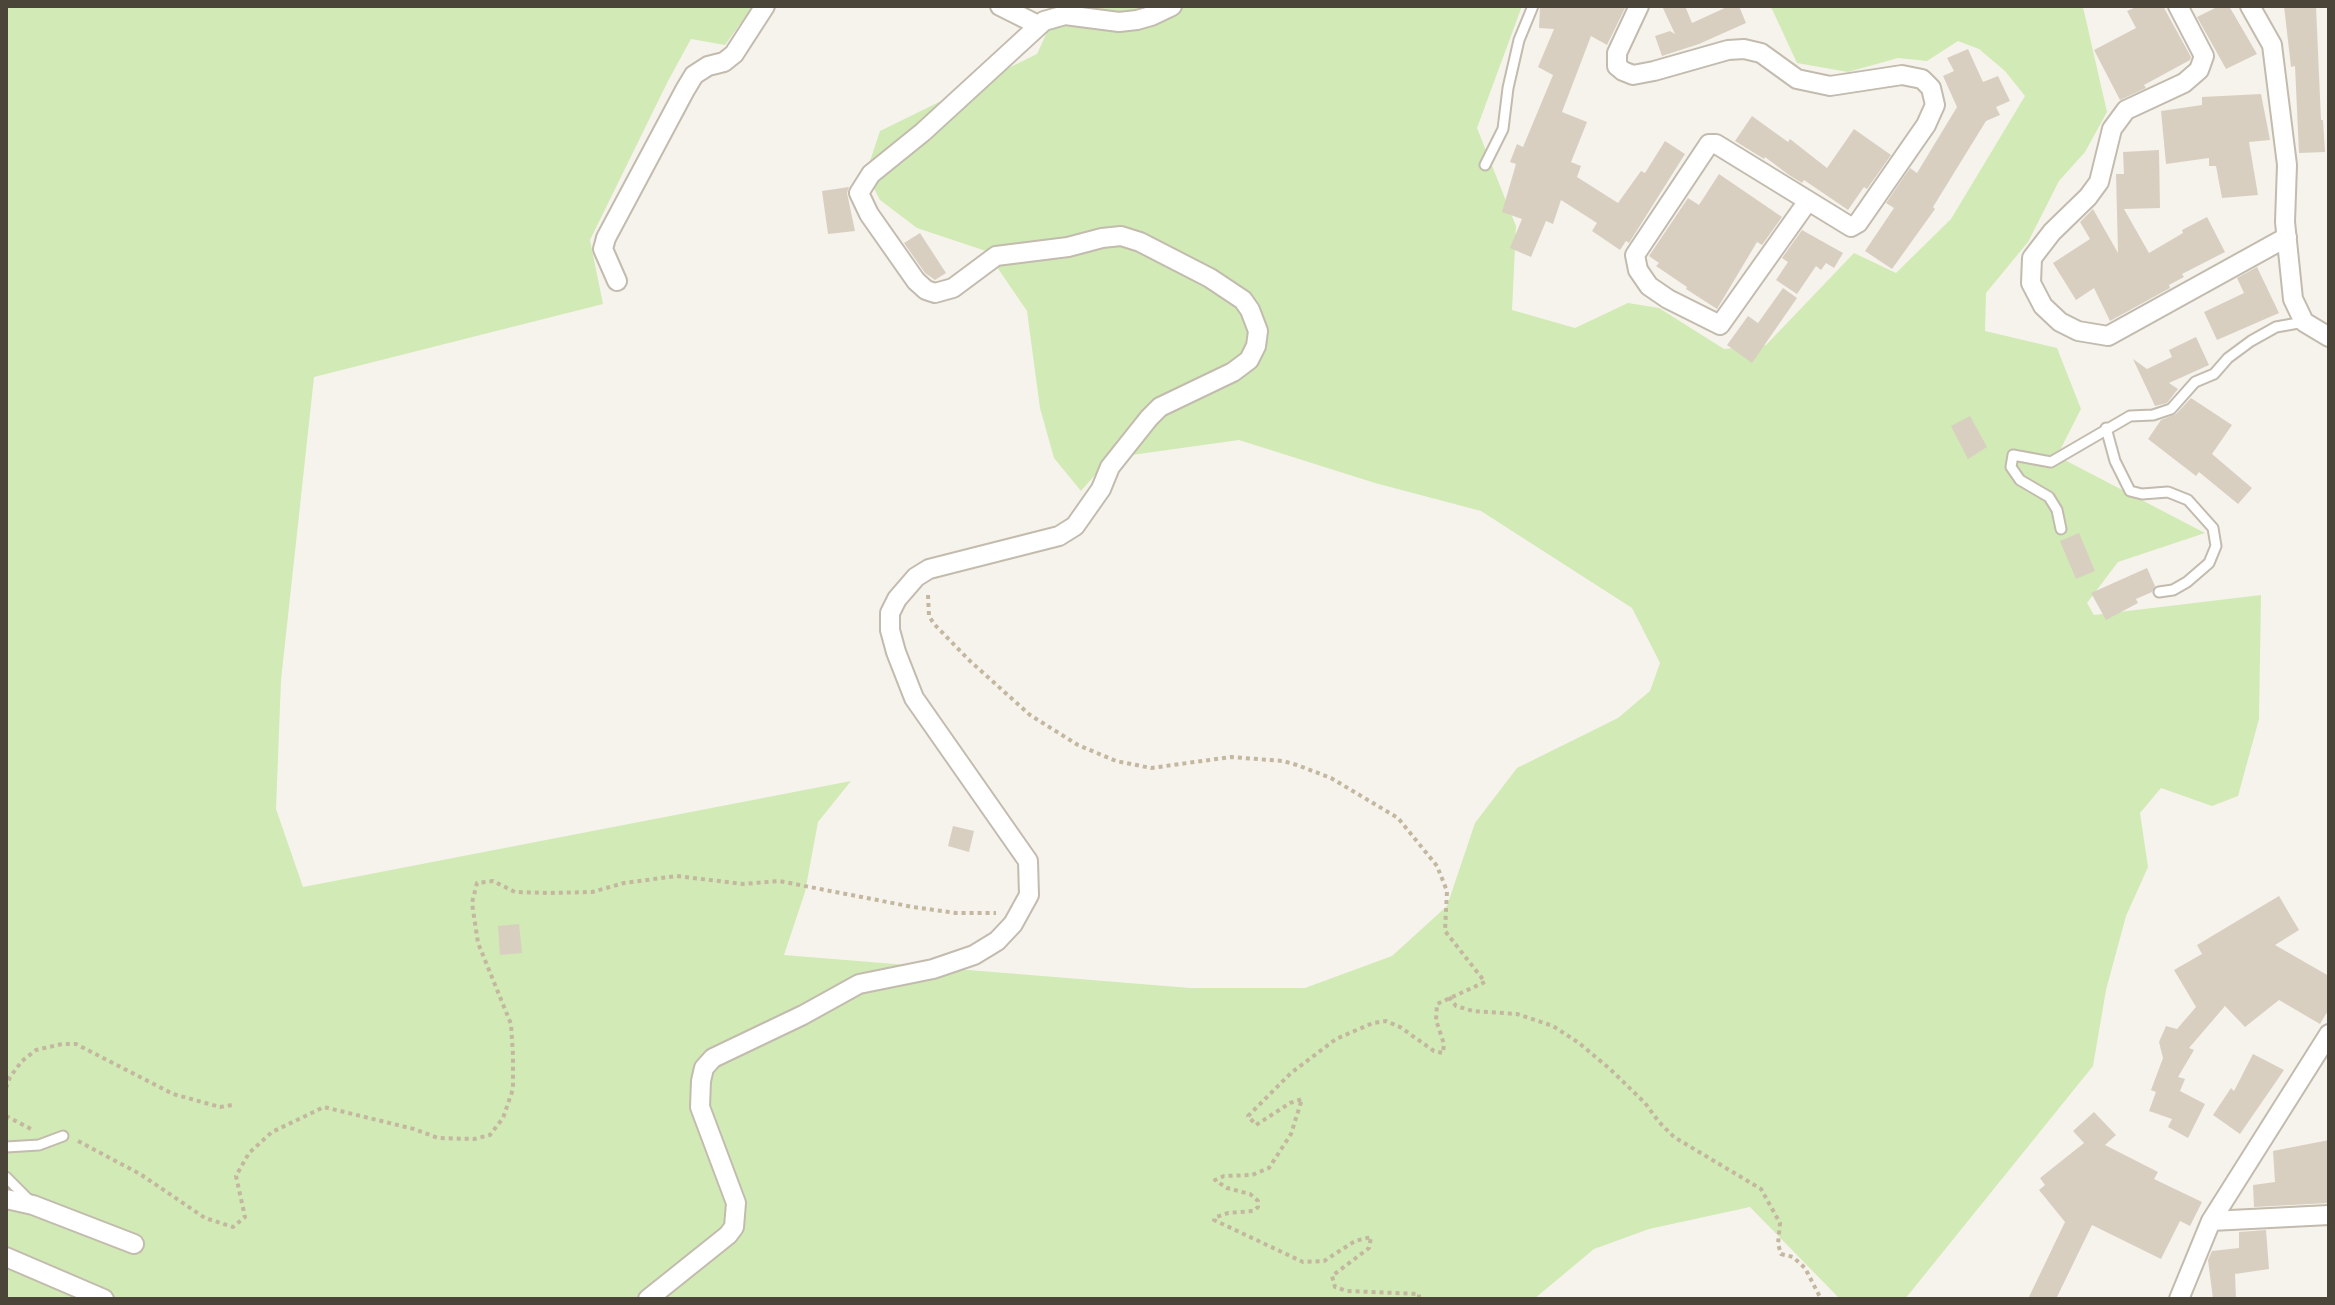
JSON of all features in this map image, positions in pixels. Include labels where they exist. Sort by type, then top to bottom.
[{"type":"street","points":[[617,281],[603,249],[606,238],[678,102],[694,75],[708,66],[724,62],[734,54],[765,6]]},
{"type":"street","points":[[1000,6],[1038,25]]},
{"type":"street","points":[[648,1299],[734,1227],[736,1203],[700,1107],[704,1068],[713,1058],[859,984],[933,969],[974,955],[997,941],[1029,895],[1028,861],[914,698],[893,641],[890,613],[897,599],[916,577],[929,569],[1059,536],[1075,526],[1101,489],[1110,467],[1160,407],[1233,372],[1249,360],[1256,346],[1258,331],[1243,300],[1210,278],[1121,236],[1068,247],[996,256],[953,288],[935,293],[926,290],[916,281],[869,214],[859,193],[871,174],[923,132],[1038,25],[1065,15],[1119,22],[1137,20],[1172,6]]},
{"type":"street","points":[[1639,6],[1617,53],[1617,66],[1633,75],[1728,50],[1744,49],[1761,53],[1797,79],[1830,86],[1902,75],[1922,79],[1931,88],[1935,105],[1926,125],[1858,223],[1851,227],[1716,144],[1709,144],[1635,255],[1638,270],[1649,286],[1720,325],[1808,201]]},
{"type":"street","points":[[2178,6],[2204,56],[2199,70],[2184,83],[2126,110],[2112,129],[2099,182],[2032,258],[2031,283],[2043,306],[2060,322],[2078,331],[2108,336],[2287,237]]},
{"type":"street","points":[[2250,6],[2272,45],[2287,165],[2287,237],[2293,299],[2304,322],[2329,337]]},
{"type":"street","points":[[2179,1299],[2211,1221],[2329,1034]]},
{"type":"street","points":[[6,1199],[33,1205],[134,1244]]},
{"type":"street","points":[[2211,1221],[2329,1215]]},
{"type":"street","points":[[6,1257],[104,1299]]},
{"type":"lane","points":[[1485,165],[1503,129],[1519,40],[1533,6]]},
{"type":"lane","points":[[2061,529],[2057,510],[2049,497],[2020,480],[2011,467],[2013,455],[2051,462],[2130,416],[2153,415],[2171,409],[2195,382],[2214,374],[2228,358],[2251,341],[2276,327],[2304,322]]},
{"type":"lane","points":[[2106,428],[2115,461],[2130,491],[2142,494],[2168,492],[2188,500],[2213,528],[2216,546],[2209,563],[2180,586],[2159,592]]},
{"type":"lane","points":[[6,1147],[39,1145],[63,1136]]},
{"type":"lane","points":[[6,1177],[33,1205]]},
{"type":"path","points":[[929,569],[929,616],[934,624],[1001,690],[1052,730],[1078,745],[1116,761],[1151,768],[1231,757],[1283,761],[1331,778],[1398,818],[1421,844],[1447,891],[1444,921],[1448,938],[1485,982],[1437,1004],[1435,1011],[1444,1044],[1443,1053],[1434,1051],[1386,1021],[1373,1023],[1336,1039],[1291,1073],[1248,1116],[1256,1125],[1290,1103],[1302,1099],[1291,1134],[1269,1168],[1252,1175],[1224,1176],[1215,1180],[1219,1185],[1254,1197],[1258,1207],[1253,1211],[1228,1213],[1214,1220],[1303,1262],[1324,1261],[1355,1241],[1371,1237],[1369,1248],[1332,1276],[1335,1287],[1347,1291],[1419,1294],[1419,1299]]},
{"type":"path","points":[[6,1116],[37,1132],[88,1144],[140,1174],[205,1218],[233,1227],[245,1217],[236,1176],[249,1153],[272,1132],[324,1107],[438,1138],[474,1139],[490,1135],[503,1118],[513,1089],[511,1024],[478,943],[472,903],[477,883],[493,881],[515,892],[547,893],[592,892],[624,883],[677,876],[743,884],[779,881],[913,907],[956,913],[1018,915]]},
{"type":"path","points":[[1449,997],[1456,1006],[1473,1011],[1517,1014],[1553,1026],[1610,1069],[1674,1137],[1761,1189],[1780,1223],[1778,1244],[1781,1254],[1793,1257],[1805,1268],[1821,1299]]},
{"type":"path","points":[[6,1088],[22,1061],[36,1050],[76,1044],[173,1094],[220,1107],[232,1105]]},
{"type":"green space","points":[[6,6],[753,6],[725,45],[691,39],[668,81],[590,240],[603,304],[314,377],[281,680],[276,809],[303,887],[851,781],[818,822],[805,892],[784,955],[1190,988],[1305,988],[1392,956],[1447,906],[1475,823],[1517,768],[1618,718],[1650,691],[1660,663],[1632,608],[1481,511],[1375,483],[1239,440],[1110,458],[1081,491],[1054,458],[1040,408],[1027,311],[986,251],[917,228],[880,200],[866,173],[880,131],[1037,54],[1059,6],[1522,6],[1477,128],[1516,226],[1512,310],[1575,328],[1628,303],[1659,308],[1724,349],[1766,345],[1854,253],[1896,273],[1951,219],[2025,96],[2005,71],[1979,49],[1958,41],[1927,61],[1898,58],[1848,72],[1797,63],[1772,9],[1767,6],[2083,7],[2107,112],[2085,152],[2059,181],[2028,242],[1986,293],[1985,331],[2057,348],[2081,409],[2057,456],[2205,533],[2118,562],[2087,603],[2094,615],[2261,595],[2259,719],[2238,796],[2212,806],[2161,788],[2140,813],[2148,867],[2126,916],[2106,990],[2093,1066],[1905,1299],[1840,1299],[1750,1207],[1649,1229],[1594,1249],[1534,1299],[6,1299]]},
{"type":"building","points":[[1540,6],[1626,6],[1607,45],[1591,36],[1562,112],[1587,122],[1571,162],[1581,166],[1577,177],[1618,203],[1641,171],[1645,173],[1665,141],[1685,154],[1629,243],[1626,241],[1620,250],[1592,231],[1597,223],[1561,200],[1553,224],[1546,221],[1531,257],[1510,248],[1522,219],[1502,212],[1516,164],[1510,162],[1517,144],[1523,147],[1553,75],[1538,67],[1554,29],[1539,28]]},
{"type":"building","points":[[1662,6],[1685,6],[1692,23],[1729,6],[1739,6],[1746,23],[1662,56],[1655,36],[1670,31],[1675,34]]},
{"type":"building","points":[[2138,6],[2163,6],[2191,57],[2144,85],[2146,88],[2120,100],[2094,50],[2136,28],[2127,11]]},
{"type":"building","points":[[2219,6],[2229,6],[2257,54],[2226,69],[2197,17]]},
{"type":"building","points":[[2284,6],[2316,6],[2325,152],[2299,153],[2295,66],[2291,67]]},
{"type":"building","points":[[1968,49],[1983,82],[1998,76],[2010,101],[1996,107],[2000,115],[1986,121],[1933,207],[1935,209],[1892,269],[1865,251],[1894,208],[1886,203],[1910,168],[1917,173],[1957,107],[1943,76],[1954,71],[1947,58]]},
{"type":"building","points":[[2261,94],[2270,140],[2249,142],[2258,195],[2222,198],[2216,166],[2209,166],[2209,158],[2166,164],[2161,111],[2202,105],[2202,97]]},
{"type":"building","points":[[1752,116],[1788,142],[1790,139],[1827,168],[1854,129],[1891,155],[1848,210],[1804,180],[1802,183],[1735,141]]},
{"type":"building","points":[[2159,150],[2160,208],[2124,209],[2149,253],[2207,217],[2225,252],[2182,274],[2184,277],[2169,285],[2170,288],[2110,321],[2094,288],[2076,300],[2053,263],[2090,239],[2080,222],[2093,209],[2118,253],[2116,174],[2124,174],[2123,152]]},
{"type":"building","points":[[1719,174],[1782,217],[1762,245],[1757,242],[1717,309],[1656,266],[1659,263],[1649,256],[1688,198],[1699,205]]},
{"type":"building","points":[[849,187],[847,193],[855,231],[828,234],[822,191]]},
{"type":"building","points":[[1802,230],[1843,253],[1834,268],[1826,263],[1821,270],[1816,266],[1797,294],[1776,280],[1788,262],[1782,258]]},
{"type":"building","points":[[920,233],[946,273],[935,280],[925,273],[904,243]]},
{"type":"building","points":[[2257,267],[2279,313],[2217,340],[2204,312],[2244,293],[2237,278]]},
{"type":"building","points":[[1783,288],[1797,298],[1752,363],[1727,345],[1748,316],[1758,323]]},
{"type":"building","points":[[2196,337],[2209,365],[2169,383],[2178,389],[2167,403],[2155,406],[2133,359],[2147,369],[2172,357],[2169,350]]},
{"type":"building","points":[[2191,398],[2232,425],[2212,454],[2252,488],[2238,504],[2199,472],[2196,476],[2148,439],[2161,420],[2176,414]]},
{"type":"building","points":[[1970,416],[1987,447],[1968,459],[1951,426]]},
{"type":"building","points":[[2079,533],[2095,571],[2076,579],[2060,541]]},
{"type":"building","points":[[2147,568],[2155,586],[2152,592],[2106,620],[2091,593]]},
{"type":"building","points":[[953,826],[974,831],[969,852],[948,846]]},
{"type":"building","points":[[2279,896],[2299,930],[2275,945],[2329,976],[2329,1009],[2320,1024],[2279,1000],[2245,1027],[2225,1006],[2189,1048],[2194,1050],[2178,1077],[2185,1079],[2180,1091],[2205,1104],[2188,1138],[2168,1127],[2172,1119],[2149,1111],[2156,1092],[2151,1090],[2163,1058],[2159,1042],[2166,1026],[2177,1029],[2196,1007],[2174,970],[2202,954],[2197,945]]},
{"type":"building","points":[[519,924],[522,953],[500,955],[498,926]]},
{"type":"building","points":[[2253,1054],[2284,1070],[2240,1134],[2213,1115],[2231,1088],[2234,1091]]},
{"type":"building","points":[[2094,1112],[2116,1135],[2105,1145],[2158,1172],[2154,1179],[2202,1202],[2190,1226],[2180,1221],[2161,1259],[2092,1225],[2056,1299],[2028,1299],[2065,1222],[2039,1190],[2045,1185],[2040,1178],[2084,1143],[2073,1131]]},
{"type":"building","points":[[2329,1140],[2329,1203],[2254,1207],[2253,1185],[2275,1182],[2273,1151]]},
{"type":"building","points":[[2266,1230],[2269,1269],[2235,1274],[2236,1299],[2213,1299],[2208,1260],[2212,1251],[2239,1248],[2239,1232]]}]
